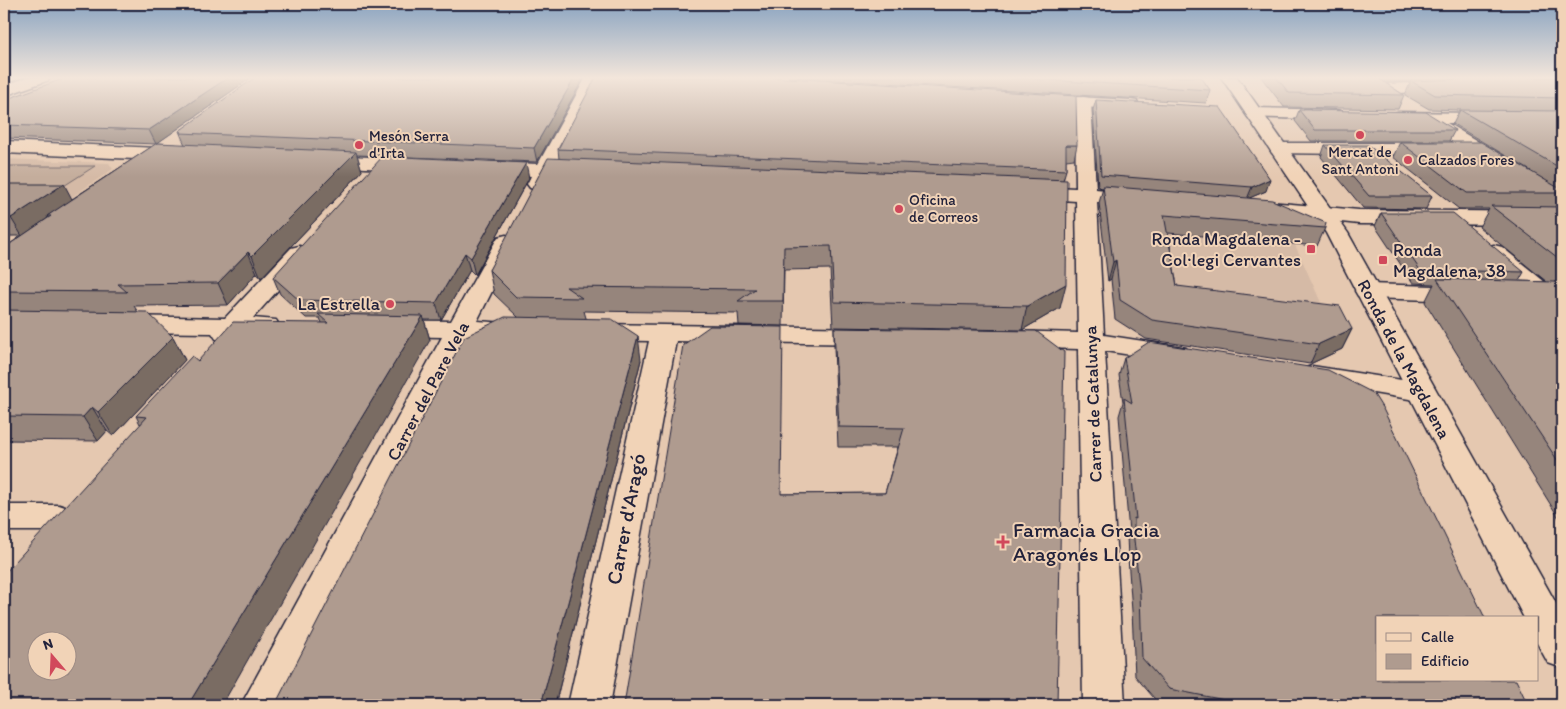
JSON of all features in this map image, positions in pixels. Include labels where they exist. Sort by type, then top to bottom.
[{"type":"street","name":"Carrer del Pare Vela","points":[[262,705],[576,110]]},
{"type":"street","name":"Carrer de Catalunya","points":[[1083,110],[1104,705]]},
{"type":"street","points":[[1414,110],[1512,170]]},
{"type":"street","points":[[1235,111],[1349,116]]},
{"type":"street","name":"Ronda de la Magdalena","points":[[1254,112],[1324,213],[1562,651]]},
{"type":"street","points":[[1378,116],[1562,120]]},
{"type":"street","points":[[133,172],[183,136]]},
{"type":"street","points":[[4,147],[196,156]]},
{"type":"street","points":[[1279,149],[1478,149]]},
{"type":"street","points":[[1369,149],[1392,168]]},
{"type":"street","points":[[303,160],[438,166]]},
{"type":"street","points":[[360,186],[381,164]]},
{"type":"street","points":[[466,167],[601,173]]},
{"type":"street","points":[[1008,191],[1086,194],[1161,200]]},
{"type":"street","points":[[1430,199],[1557,300]]},
{"type":"street","points":[[1238,205],[1359,217],[1562,219]]},
{"type":"street","points":[[209,351],[313,237]]},
{"type":"street","points":[[1366,291],[1499,294],[1557,300]]},
{"type":"street","points":[[100,324],[293,327]]},
{"type":"street","points":[[362,328],[541,331]]},
{"type":"street","points":[[569,331],[898,337]]},
{"type":"street","name":"Carrer d'Aragó","points":[[589,705],[664,333]]},
{"type":"street","points":[[986,338],[1091,340],[1200,358]]},
{"type":"street","points":[[1289,371],[1421,392]]},
{"type":"street","points":[[4,518],[69,507],[35,546]]},
{"type":"shaded area","points":[[4,159],[109,163],[113,169],[4,243]]},
{"type":"shaded area","points":[[4,166],[95,166],[45,198],[4,198]]},
{"type":"shaded area","points":[[1106,212],[1287,227],[1342,349],[1130,329],[1115,319]]},
{"type":"building","points":[[4,110],[179,110],[149,130],[4,125]]},
{"type":"building","points":[[209,110],[556,110],[534,148],[180,133],[182,132],[179,131]]},
{"type":"building","points":[[579,110],[1076,110],[1077,145],[1066,145],[1066,170],[558,149]]},
{"type":"building","points":[[1097,110],[1222,110],[1270,179],[1252,187],[1101,175]]},
{"type":"building","points":[[1299,110],[1426,112],[1455,130],[1315,130]]},
{"type":"building","points":[[1460,110],[1562,111],[1562,169]]},
{"type":"building","points":[[1400,142],[1481,142],[1562,190],[1562,193],[1467,193]]},
{"type":"building","points":[[157,143],[356,152],[252,256],[248,252],[218,283],[118,284],[127,292],[4,291],[4,248],[51,216],[47,216]]},
{"type":"building","points":[[1325,145],[1368,145],[1432,196],[1369,196]]},
{"type":"building","points":[[383,156],[526,163],[471,258],[465,253],[436,303],[299,300],[273,277]]},
{"type":"building","points":[[548,158],[1067,180],[1066,284],[1027,306],[834,302],[831,246],[784,247],[783,301],[738,301],[755,289],[566,287],[582,298],[516,297],[489,270]]},
{"type":"building","points":[[4,184],[64,184],[11,218],[4,218]]},
{"type":"building","points":[[1103,186],[1272,200],[1326,223],[1325,228],[1164,215],[1177,286],[1340,306],[1352,329],[1319,344],[1152,320],[1120,300],[1116,260],[1113,262]]},
{"type":"building","points":[[1491,206],[1562,207],[1562,261]]},
{"type":"building","points":[[1381,213],[1453,213],[1524,272],[1420,270]]},
{"type":"building","points":[[1437,279],[1554,282],[1562,289],[1562,467]]},
{"type":"building","points":[[4,310],[147,312],[173,337],[98,412],[92,407],[83,417],[4,416]]},
{"type":"building","points":[[318,314],[423,316],[188,705],[4,705],[4,574],[147,417],[136,416],[192,356],[198,361],[233,322],[328,323]]},
{"type":"building","points":[[505,317],[612,319],[638,336],[541,705],[275,705],[464,337]]},
{"type":"building","points":[[710,326],[783,327],[781,494],[885,493],[904,428],[839,427],[834,328],[1036,331],[1064,352],[1057,705],[624,705],[683,345]]},
{"type":"building","points":[[1149,342],[1328,370],[1373,393],[1383,409],[1484,616],[1376,616],[1376,682],[1517,682],[1528,705],[1250,705],[1169,689],[1142,658],[1140,593],[1134,540],[1134,518],[1136,519],[1124,398],[1132,403],[1124,358]]},
{"type":"place","name":"Mercat de Sant Antoni","points":[[1360,135]]},
{"type":"place","name":"Mesón Serra d'Irta","points":[[359,145]]},
{"type":"place","name":"Calzados Fores","points":[[1408,160]]},
{"type":"place","name":"Oficina de Correos","points":[[899,209]]},
{"type":"place","name":"Ronda Magdalena - Col·legi Cervantes","points":[[1311,249]]},
{"type":"place","name":"Ronda Magdalena, 38","points":[[1383,260]]},
{"type":"place","name":"La Estrella","points":[[390,304]]},
{"type":"place","name":"Farmacia Gracia Aragonés Llop","points":[[1003,542]]}]
